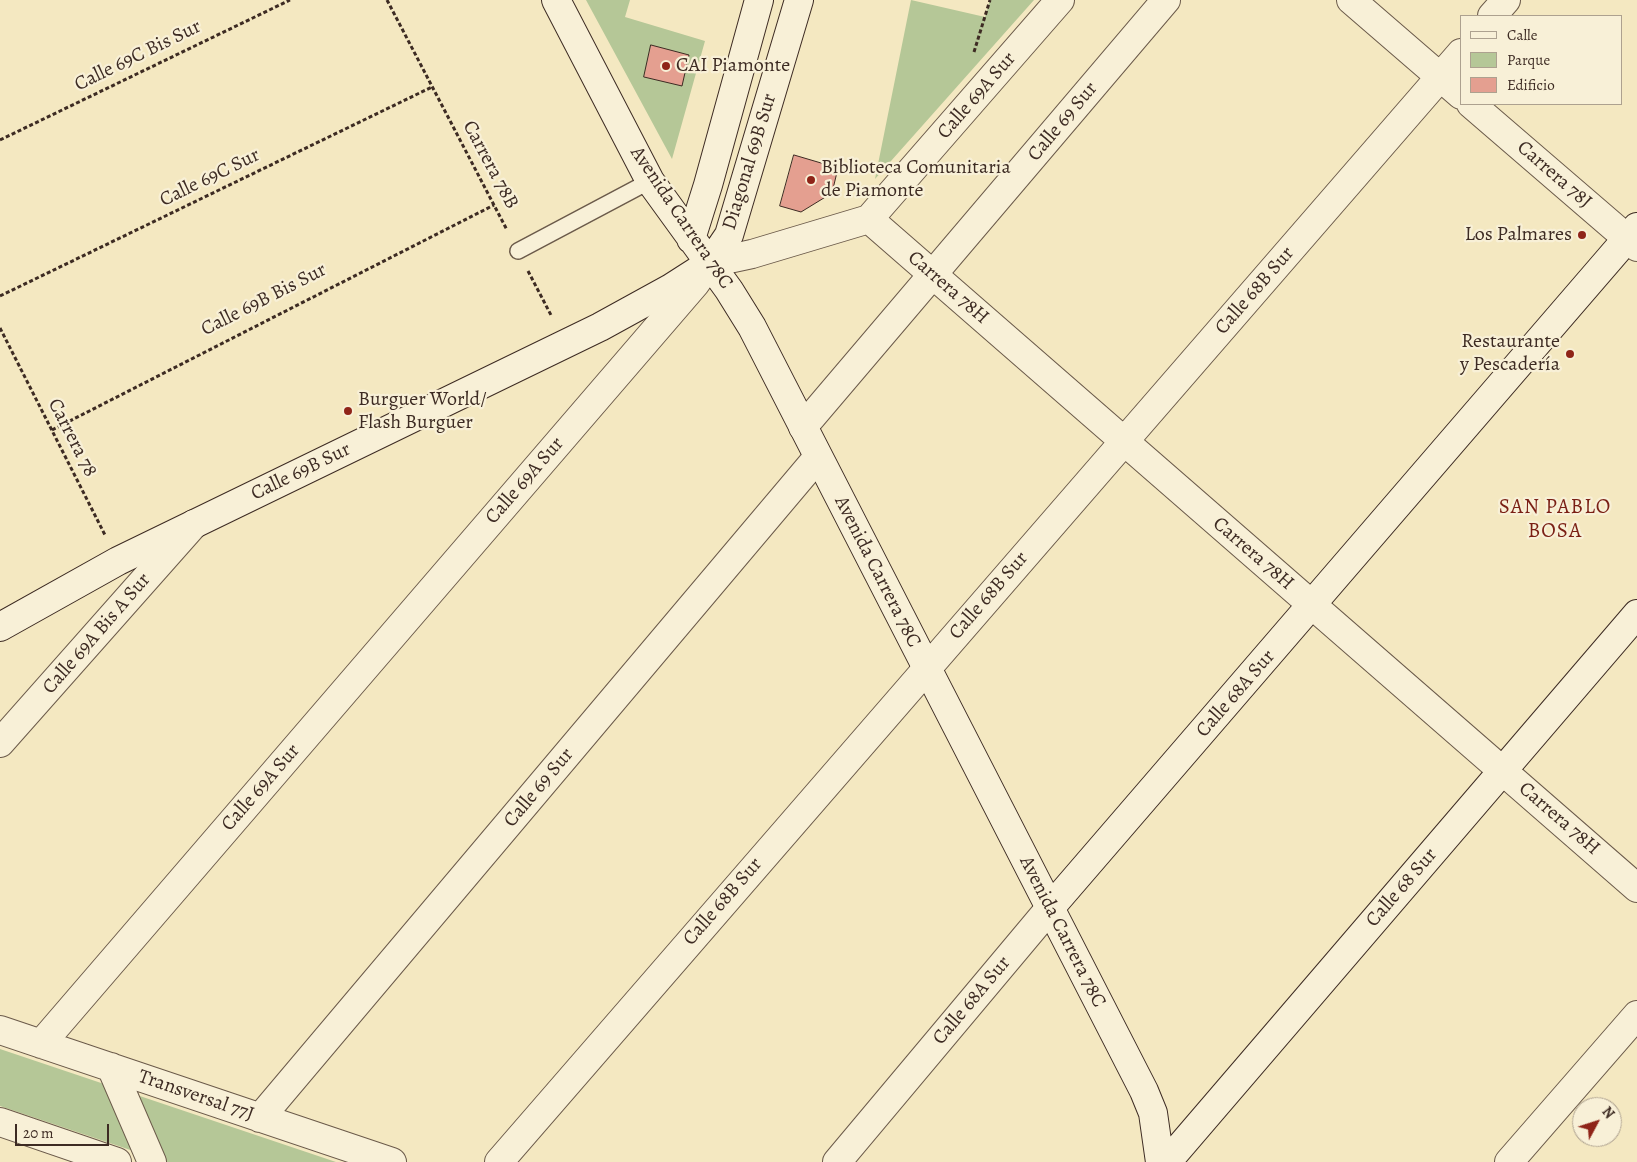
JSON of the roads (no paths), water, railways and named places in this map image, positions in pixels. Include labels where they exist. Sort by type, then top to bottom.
[{"type":"street","name":"Avenida Carrera 78C","points":[[556,0],[650,181],[741,308],[803,427],[1144,1091],[1153,1113],[1160,1162]]},
{"type":"street","name":"Diagonal 69B Sur","points":[[691,238],[708,186],[759,0]]},
{"type":"street","name":"Diagonal 69B Sur","points":[[710,263],[728,235],[799,0]]},
{"type":"street","name":"Calle 69A Sur","points":[[869,219],[1060,0]]},
{"type":"street","name":"Calle 69 Sur","points":[[803,427],[1166,0]]},
{"type":"street","points":[[1351,0],[1460,94]]},
{"type":"street","points":[[1493,15],[1506,0]]},
{"type":"street","name":"Calle 68B Sur","points":[[499,1162],[1460,54]]},
{"type":"street","name":"Carrera 78J","points":[[1472,105],[1634,237]]},
{"type":"street","points":[[710,263],[752,254],[869,219]]},
{"type":"street","name":"Carrera 78H","points":[[869,219],[1637,888]]},
{"type":"street","name":"Calle 68A Sur","points":[[837,1162],[1050,908],[1634,237]]},
{"type":"street","name":"Calle 69B Sur","points":[[0,627],[118,561],[567,344],[636,308],[710,263]]},
{"type":"street","name":"Calle 69A Sur","points":[[41,1044],[675,307],[710,263]]},
{"type":"street","name":"Calle 69 Sur","points":[[260,1118],[818,457]]},
{"type":"street","name":"Calle 69A Bis A Sur","points":[[0,743],[194,524]]},
{"type":"street","name":"Calle 68 Sur","points":[[1167,1162],[1637,614]]},
{"type":"street","points":[[1509,1162],[1637,1015]]},
{"type":"street","name":"Transversal 77J","points":[[0,1030],[392,1162]]},
{"type":"street","points":[[111,1068],[152,1162]]},
{"type":"street","points":[[0,1122],[117,1162]]},
{"type":"lane","points":[[518,251],[650,181]]},
{"type":"place","name":"CAI Piamonte","points":[[666,66]]},
{"type":"place","name":"Biblioteca Comunitaria de Piamonte","points":[[811,180]]},
{"type":"place","name":"Los Palmares","points":[[1582,235]]},
{"type":"place","name":"Restaurante y Pescadería","points":[[1570,354]]},
{"type":"place","name":"Burguer World/ Flash Burguer","points":[[348,411]]},
{"type":"district","name":"SAN PABLO BOSA","points":[[1555,520]]}]
